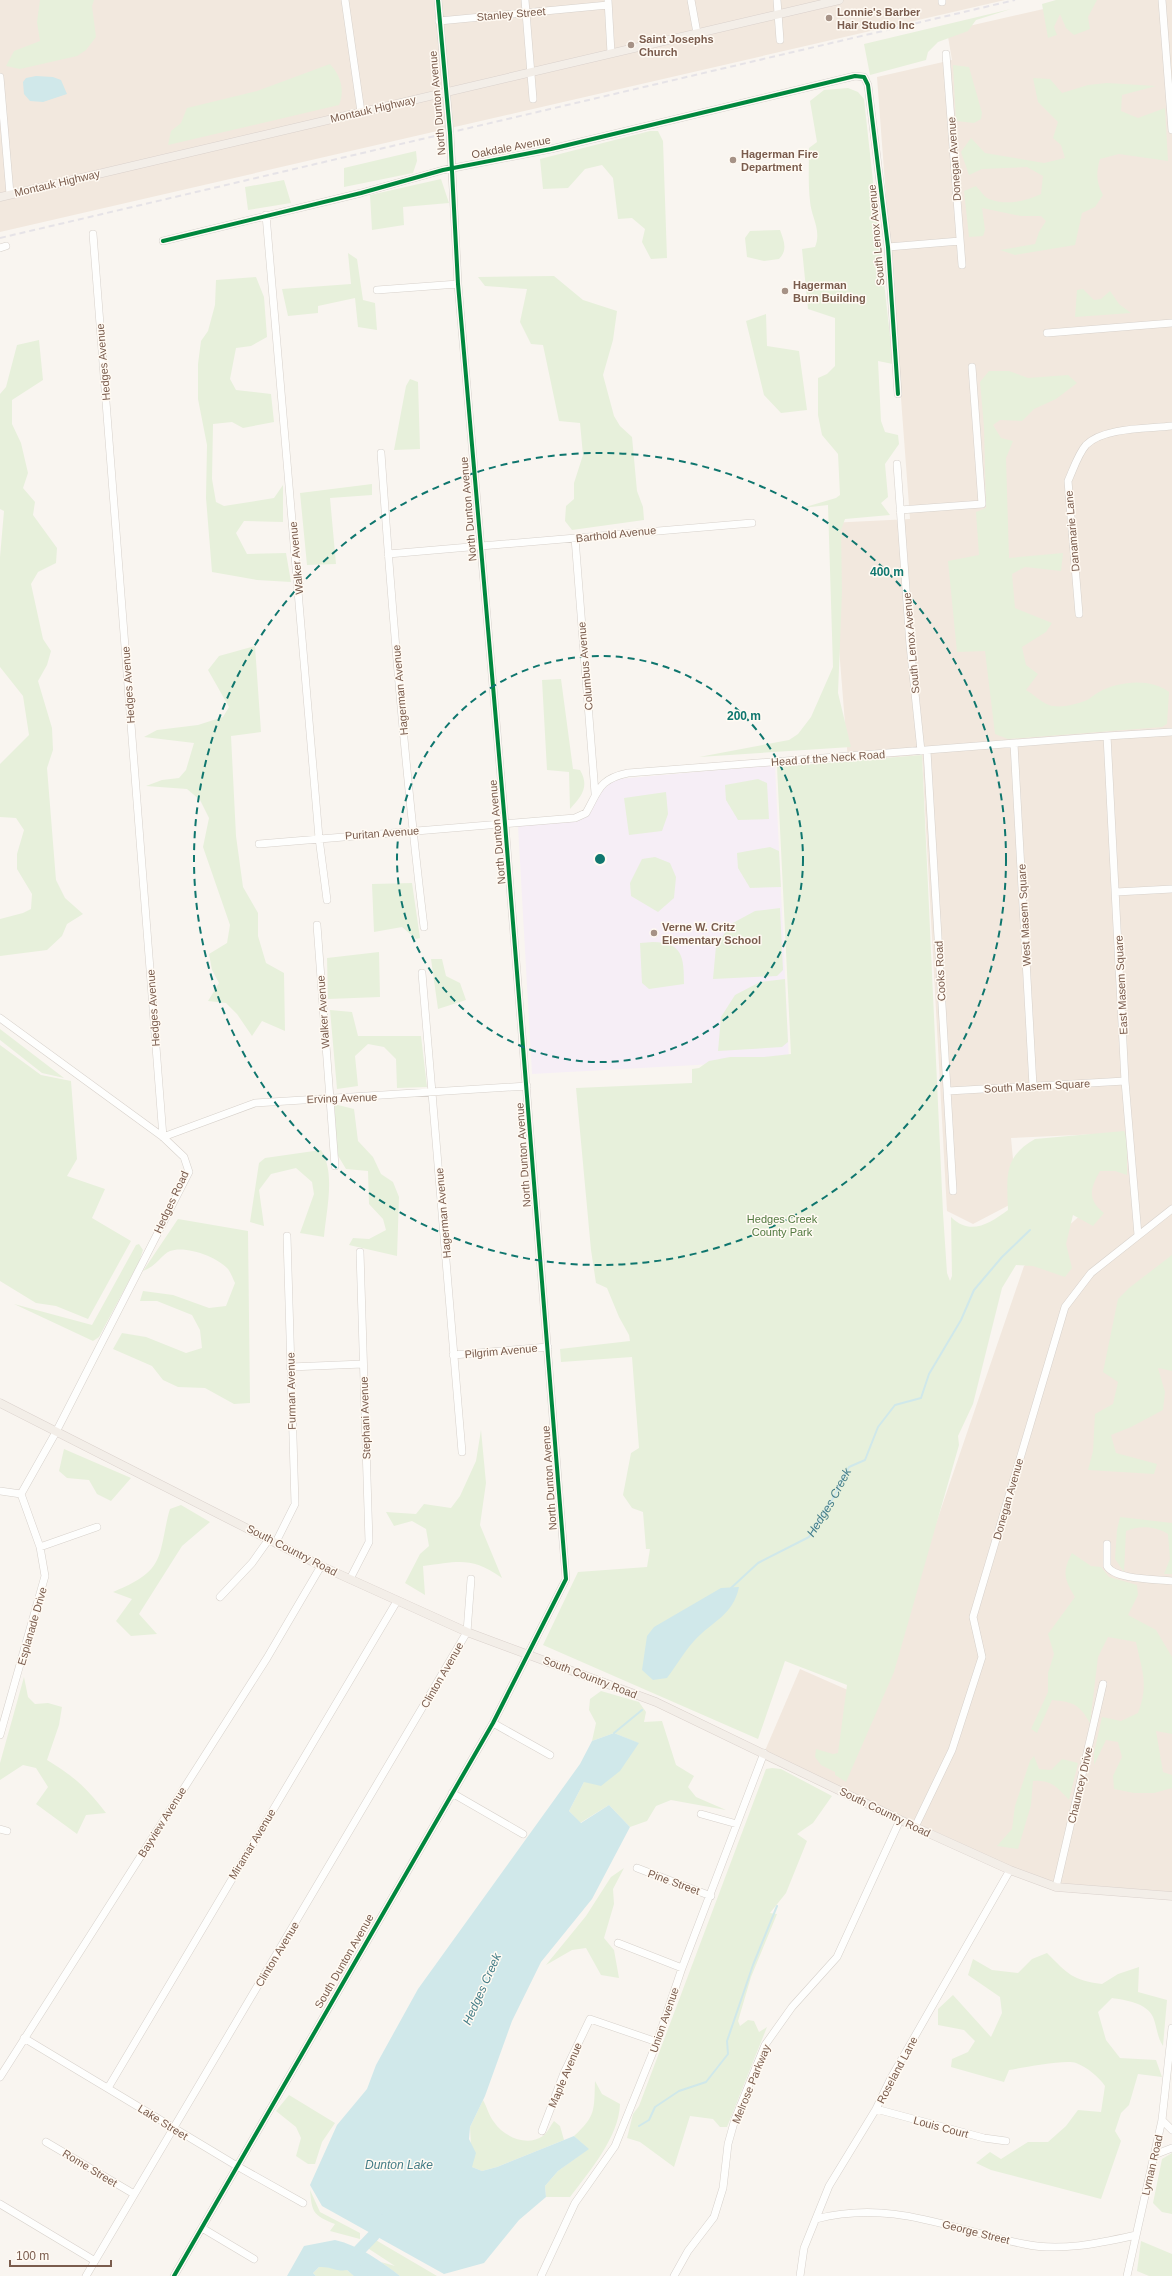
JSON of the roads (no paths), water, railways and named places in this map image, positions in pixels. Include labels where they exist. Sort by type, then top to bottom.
[{"type":"main road","name":"Montauk Highway","points":[[0,197],[839,0]]},
{"type":"main road","name":"South Country Road","points":[[0,1403],[273,1540],[321,1566],[467,1632],[656,1702],[900,1820],[1010,1870],[1056,1887],[1172,1896]]},
{"type":"street","points":[[345,0],[360,112]]},
{"type":"street","name":"North Dunton Avenue","points":[[438,0],[452,168],[458,284],[480,547],[506,824],[566,1579],[528,1654]]},
{"type":"street","points":[[525,0],[533,99]]},
{"type":"street","points":[[691,0],[697,33]]},
{"type":"street","points":[[776,0],[780,40]]},
{"type":"street","points":[[1162,0],[1172,130]]},
{"type":"street","points":[[608,3],[611,53]]},
{"type":"street","name":"Stanley Street","points":[[439,21],[526,13],[608,3]]},
{"type":"street","name":"Donegan Avenue","points":[[946,54],[962,265]]},
{"type":"street","name":"Oakdale Avenue","points":[[163,241],[266,215],[361,194],[452,168],[551,149],[855,76],[864,77]]},
{"type":"street","points":[[0,77],[10,194]]},
{"type":"street","name":"South Lenox Avenue","points":[[864,77],[868,85],[888,247],[898,394]]},
{"type":"street","name":"Walker Avenue","points":[[266,215],[319,838],[327,900]]},
{"type":"street","name":"Hedges Avenue","points":[[93,234],[163,1137]]},
{"type":"street","points":[[888,247],[960,241]]},
{"type":"street","points":[[377,290],[458,284]]},
{"type":"street","points":[[1048,333],[1172,323]]},
{"type":"street","points":[[900,510],[982,504],[972,367]]},
{"type":"street","name":"Danamarie Lane","points":[[1078,614],[1068,481],[1074,466],[1086,445],[1108,433],[1172,426]]},
{"type":"street","name":"Hagerman Avenue","points":[[381,453],[388,554],[413,831],[424,928]]},
{"type":"street","name":"South Lenox Avenue","points":[[897,464],[910,645],[924,751]]},
{"type":"street","name":"Barthold Avenue","points":[[388,554],[752,523]]},
{"type":"street","name":"Columbus Avenue","points":[[575,538],[595,793]]},
{"type":"street","name":"Head of the Neck Road","points":[[506,824],[575,818],[586,813],[595,793],[604,782],[616,776],[628,773],[1172,732]]},
{"type":"street","name":"East Masem Square","points":[[1107,736],[1125,1081],[1138,1235]]},
{"type":"street","name":"West Masem Square","points":[[1014,744],[1033,1086]]},
{"type":"street","name":"Cooks Road","points":[[924,751],[948,1091],[953,1191]]},
{"type":"street","name":"Puritan Avenue","points":[[259,844],[506,824]]},
{"type":"street","points":[[1116,892],[1172,889]]},
{"type":"street","name":"Walker Avenue","points":[[317,925],[335,1166]]},
{"type":"street","name":"Hagerman Avenue","points":[[422,973],[462,1452]]},
{"type":"street","name":"Hedges Road","points":[[0,1018],[163,1137],[184,1157],[189,1172],[56,1432]]},
{"type":"street","name":"South Masem Square","points":[[948,1091],[1125,1081]]},
{"type":"street","name":"Erving Avenue","points":[[163,1137],[255,1103],[433,1094],[527,1086]]},
{"type":"street","name":"Donegan Avenue","points":[[915,1827],[952,1750],[982,1657],[974,1617],[1065,1306],[1091,1273],[1172,1209]]},
{"type":"street","name":"Furman Avenue","points":[[220,1598],[273,1540],[295,1504],[287,1236]]},
{"type":"street","name":"Stephani Avenue","points":[[350,1579],[369,1542],[360,1252]]},
{"type":"street","name":"Pilgrim Avenue","points":[[453,1355],[548,1347]]},
{"type":"street","points":[[290,1367],[363,1364]]},
{"type":"street","points":[[0,1491],[21,1494],[56,1432]]},
{"type":"street","name":"Esplanade Drive","points":[[0,1735],[46,1576],[40,1547],[21,1494]]},
{"type":"street","points":[[40,1547],[97,1527]]},
{"type":"street","points":[[1107,1544],[1107,1566],[1113,1572],[1122,1576],[1172,1581]]},
{"type":"street","name":"Bayview Avenue","points":[[0,2077],[267,1658],[321,1566]]},
{"type":"street","points":[[467,1632],[472,1579]]},
{"type":"street","name":"Miramar Avenue","points":[[108,2088],[397,1601]]},
{"type":"street","name":"Clinton Avenue","points":[[86,2276],[467,1632]]},
{"type":"street","name":"South Dunton Avenue","points":[[174,2276],[493,1723],[528,1654]]},
{"type":"street","name":"Chauncey Drive","points":[[1056,1887],[1103,1684]]},
{"type":"street","points":[[493,1723],[550,1755]]},
{"type":"street","name":"Union Avenue","points":[[541,2276],[575,2203],[615,2146],[657,2042],[682,1968],[711,1896],[764,1753]]},
{"type":"street","points":[[452,1793],[523,1834]]},
{"type":"street","points":[[701,1814],[737,1824]]},
{"type":"street","name":"Melrose Parkway","points":[[674,2276],[688,2251],[714,2217],[723,2188],[728,2144],[735,2119],[765,2045],[792,2007],[837,1957],[900,1820]]},
{"type":"street","name":"Pine Street","points":[[637,1868],[711,1896]]},
{"type":"street","name":"Roseland Lane","points":[[800,2276],[804,2248],[829,2186],[876,2109],[891,2078],[1010,1870]]},
{"type":"street","points":[[618,1943],[682,1968]]},
{"type":"street","name":"Maple Avenue","points":[[542,2131],[564,2073],[590,2019],[657,2042]]},
{"type":"street","name":"Lyman Road","points":[[1127,2276],[1162,2120],[1170,2068],[1172,2028]]},
{"type":"street","name":"Lake Street","points":[[24,2038],[174,2129],[303,2203]]},
{"type":"street","name":"Louis Court","points":[[876,2109],[984,2138],[1006,2141]]},
{"type":"street","points":[[1162,2120],[1172,2130]]},
{"type":"street","name":"Rome Street","points":[[46,2142],[134,2194]]},
{"type":"street","points":[[1154,2155],[1172,2148]]},
{"type":"street","points":[[0,2204],[95,2261]]},
{"type":"street","name":"George Street","points":[[816,2219],[835,2214],[876,2211],[932,2221],[1025,2245],[1065,2247],[1109,2241],[1136,2235]]},
{"type":"street","points":[[202,2228],[254,2259]]},
{"type":"water","points":[[36,76],[53,77],[61,80],[67,94],[43,102],[30,101],[24,94],[23,82],[26,78]]},
{"type":"water","points":[[739,1587],[736,1597],[727,1612],[694,1641],[683,1654],[667,1678],[653,1680],[642,1670],[647,1636],[654,1627],[721,1588]]},
{"type":"water","name":"Dunton Lake","points":[[614,1733],[639,1743],[620,1771],[601,1786],[584,1782],[569,1811],[581,1823],[609,1805],[630,1827],[592,1899],[541,1962],[512,2021],[485,2096],[470,2127],[469,2139],[476,2153],[472,2167],[482,2171],[497,2167],[574,2136],[589,2149],[558,2171],[545,2186],[546,2197],[519,2220],[484,2263],[444,2274],[322,2206],[310,2185],[337,2125],[367,2089],[376,2065],[418,1989],[580,1764],[592,1741]]},
{"type":"water","points":[[335,2240],[361,2250],[377,2259],[400,2276],[354,2276],[347,2270],[319,2267],[313,2273],[316,2276],[287,2276],[304,2246]]},
{"type":"waterway","name":"Hedges Creek","points":[[731,1588],[758,1563],[809,1537],[832,1500],[849,1467],[865,1460],[878,1427],[895,1405],[921,1398],[929,1374],[961,1320],[974,1290],[1002,1257],[1030,1230]]},
{"type":"waterway","name":"Hedges Creek","points":[[614,1733],[642,1710]]},
{"type":"waterway","points":[[639,2126],[649,2120],[655,2107],[679,2091],[706,2082],[728,2054],[727,2041],[753,1965],[777,1906]]},
{"type":"waterway","name":"Hedges Creek","points":[[362,2276],[349,2261],[374,2235],[381,2220]]},
{"type":"railway","points":[[0,238],[1015,0]]},
{"type":"place","name":"Lonnie's Barber Hair Studio Inc","points":[[829,18]]},
{"type":"place","name":"Saint Josephs Church","points":[[631,45]]},
{"type":"place","name":"Hagerman Fire Department","points":[[733,160]]},
{"type":"place","name":"Hagerman Burn Building","points":[[785,291]]},
{"type":"place","name":"Verne W. Critz Elementary School","points":[[654,933]]},
{"type":"park label","name":"Hedges Creek County Park","points":[[782,1225]]}]
